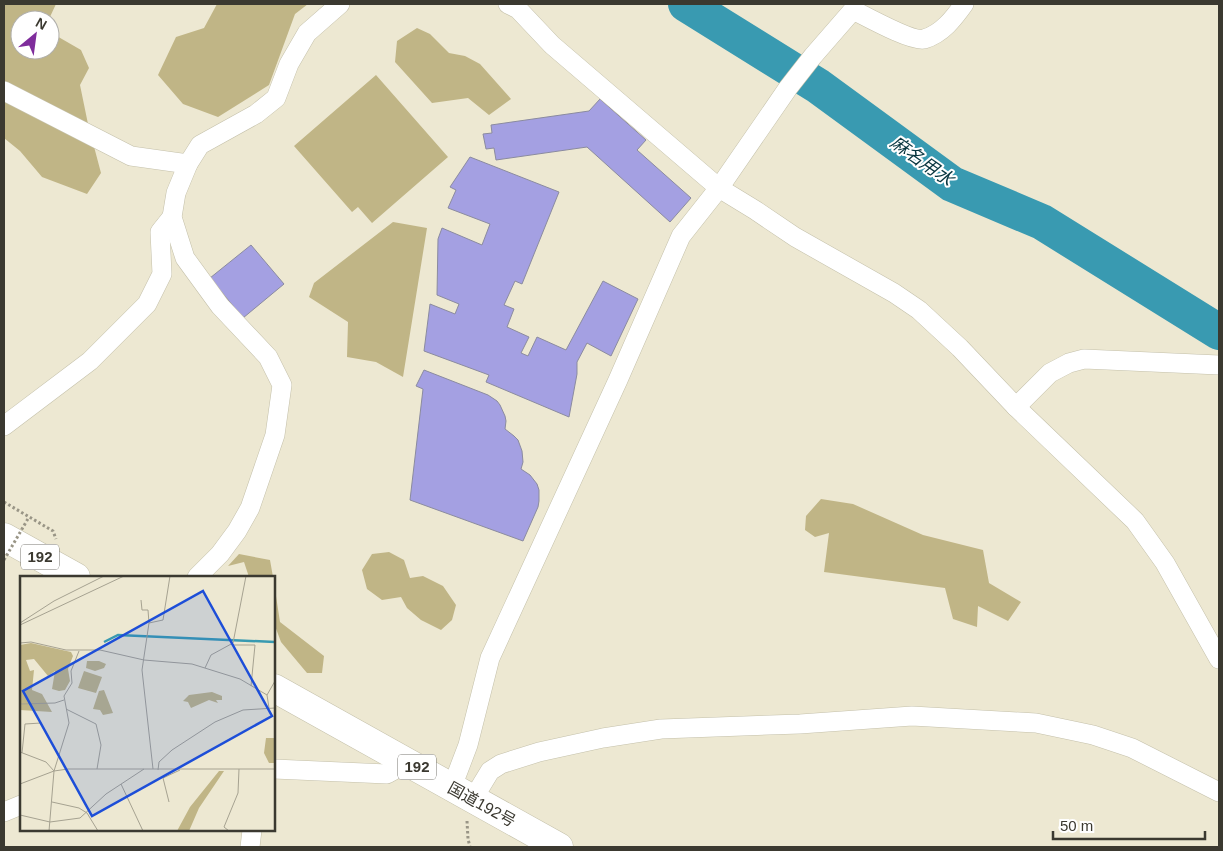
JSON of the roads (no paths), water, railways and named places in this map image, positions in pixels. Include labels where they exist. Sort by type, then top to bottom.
[{"type":"highway","name":"192","points":[[4,537],[74,576]]},
{"type":"highway","name":"国道192号","points":[[275,689],[403,759],[463,802],[559,847]]},
{"type":"street","points":[[198,576],[220,554],[237,531],[250,508],[275,435],[282,384],[268,356],[220,306],[185,258],[172,217],[176,192],[188,164],[200,144],[256,114],[276,98],[289,64],[307,33],[340,4]]},
{"type":"street","points":[[508,4],[518,9],[552,45],[719,188],[795,237],[894,293],[919,310],[960,348],[1016,407],[1135,521],[1212,629],[1219,659]]},
{"type":"street","points":[[463,802],[457,774],[468,745],[490,658],[618,380],[681,236],[719,188],[788,88],[855,7],[908,37],[923,40],[936,34],[951,21],[964,4]]},
{"type":"street","points":[[4,91],[131,156],[188,164]]},
{"type":"street","points":[[4,426],[90,361],[147,304],[162,274],[160,232],[172,217]]},
{"type":"street","points":[[1016,407],[1050,373],[1069,363],[1084,360],[1219,365]]},
{"type":"street","points":[[463,802],[490,771],[501,764],[539,752],[603,738],[660,729],[800,724],[912,716],[1036,724],[1093,735],[1132,748],[1219,792]]},
{"type":"street","points":[[275,769],[387,774],[398,768],[403,759]]},
{"type":"street","points":[[4,812],[20,806]]},
{"type":"street","points":[[250,847],[252,831]]},
{"type":"waterway","name":"麻名用水","points":[[686,4],[818,86],[952,184],[1042,222],[1219,332]]}]
